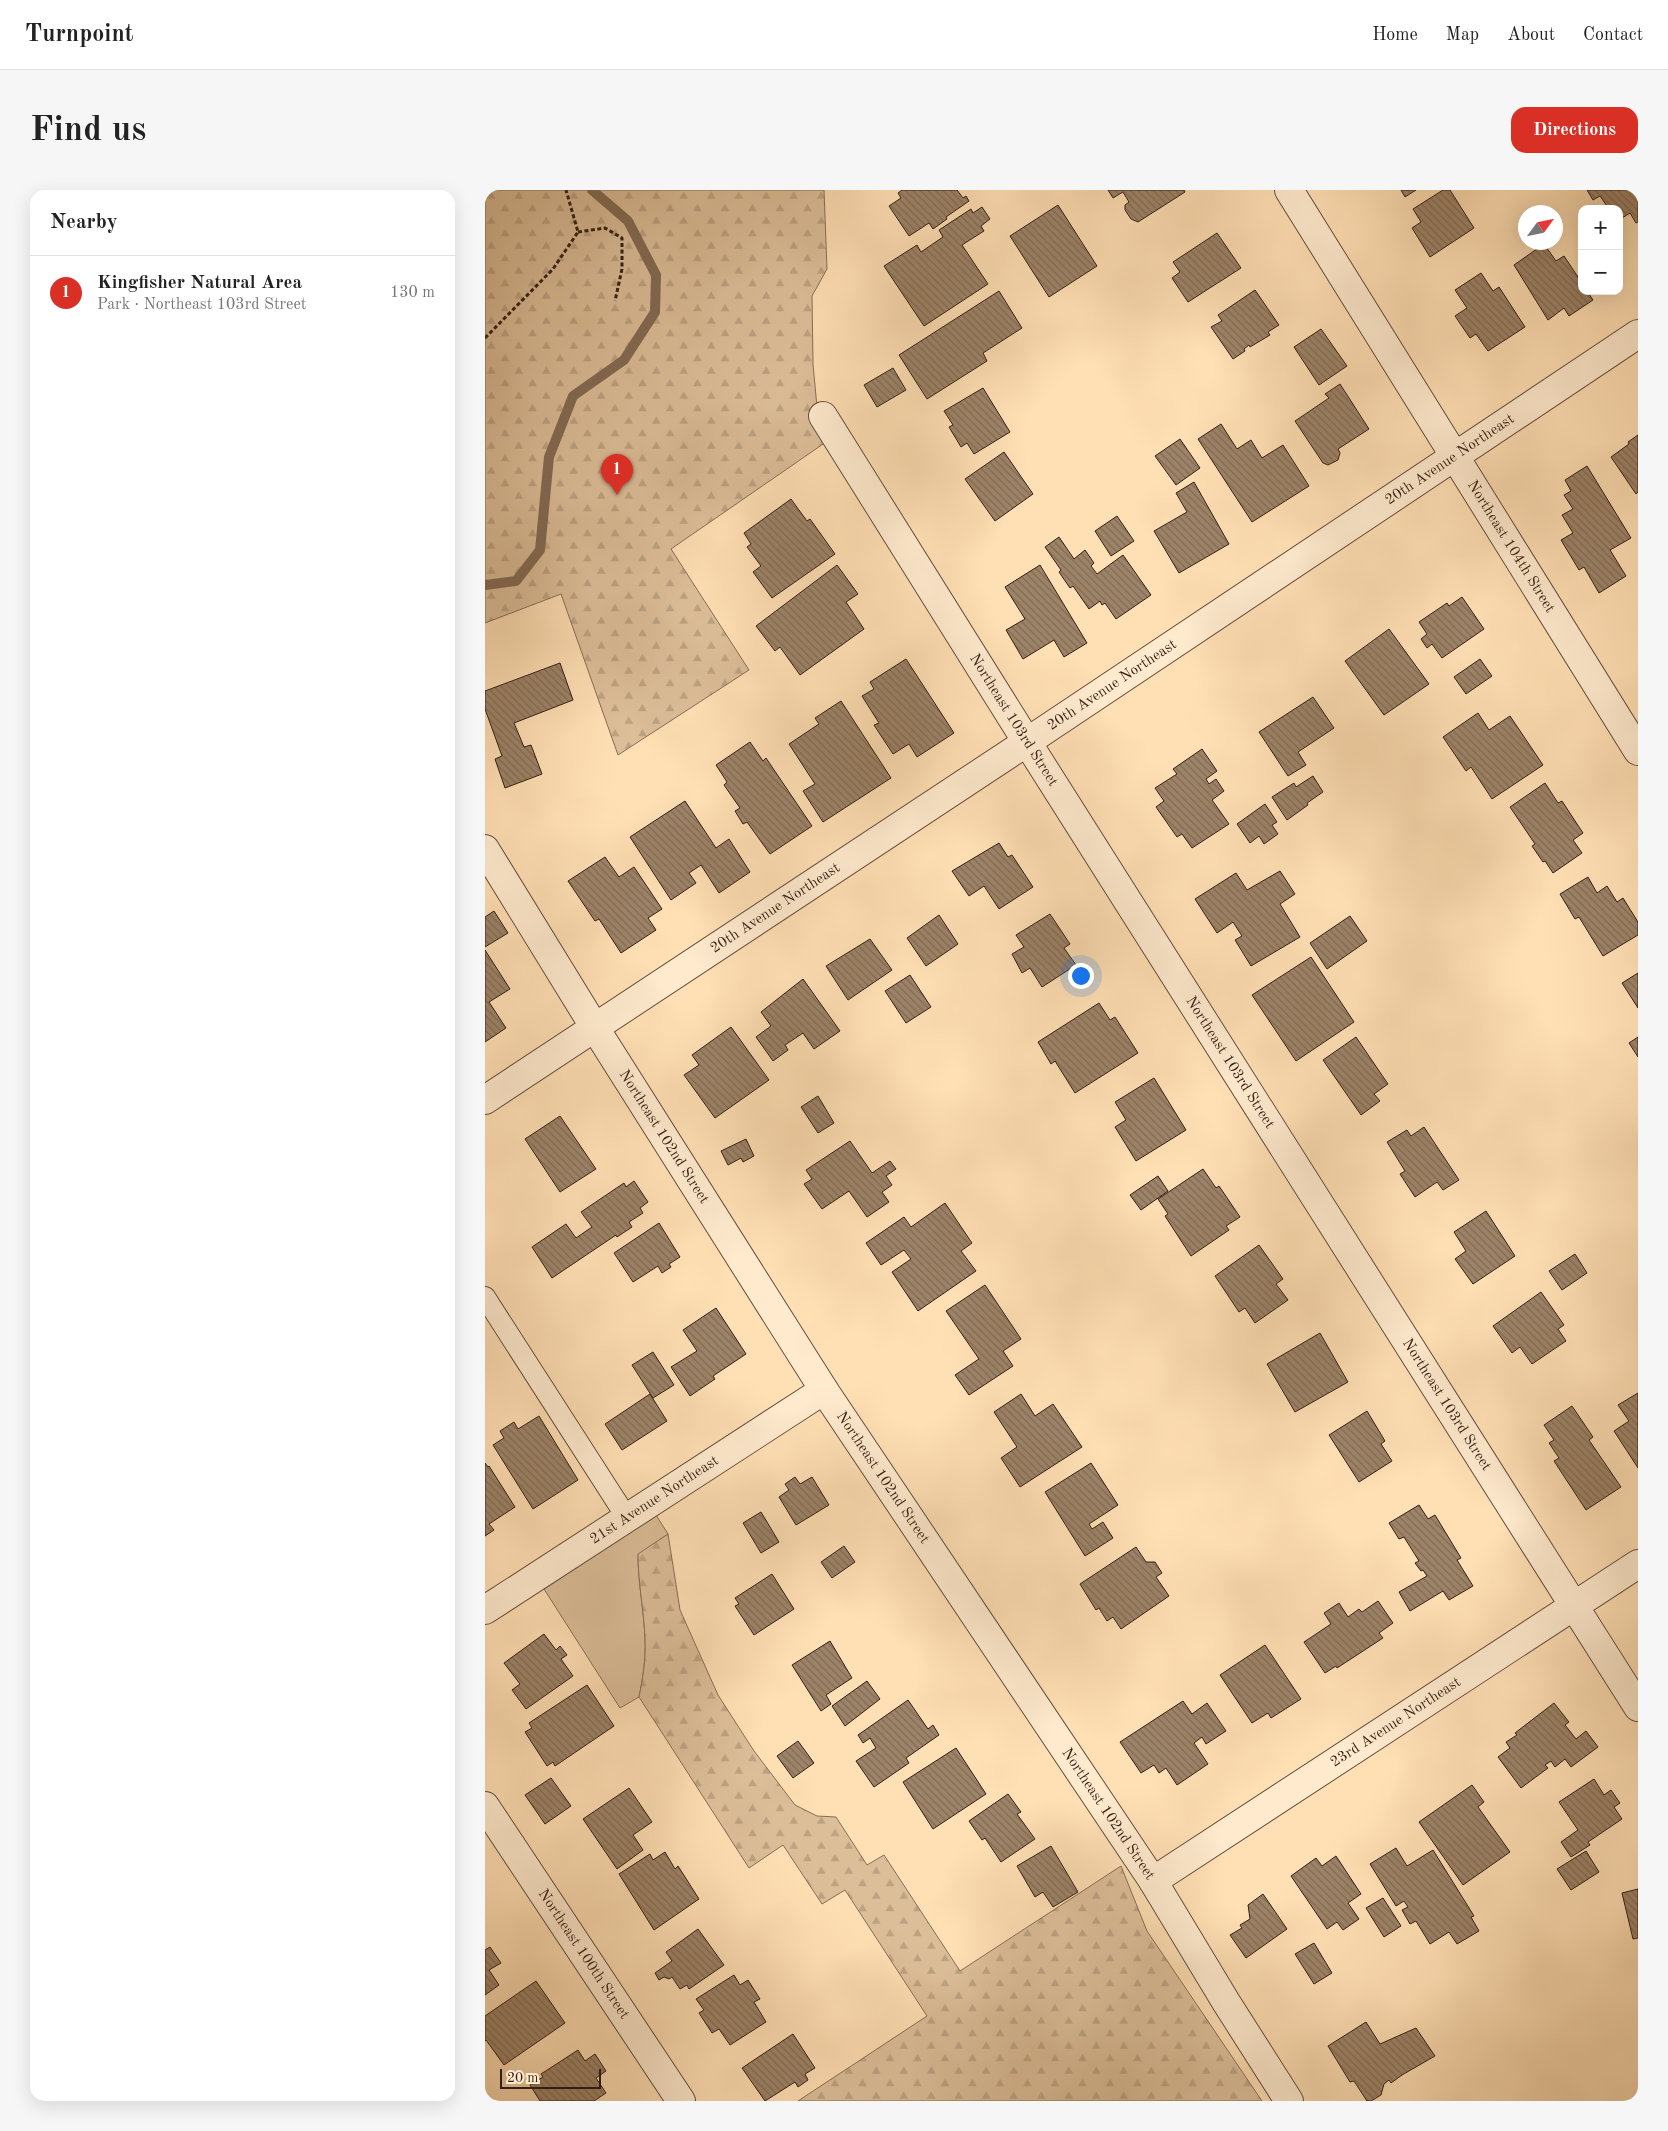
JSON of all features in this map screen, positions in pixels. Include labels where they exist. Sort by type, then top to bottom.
[{"type":"street","name":"Northeast 104th Street","points":[[1289,190],[1638,751]]},
{"type":"street","name":"20th Avenue Northeast","points":[[485,1100],[1027,742],[1638,334]]},
{"type":"street","name":"Northeast 103rd Street","points":[[823,416],[1027,742],[1638,1706]]},
{"type":"street","name":"Northeast 102nd Street","points":[[485,848],[595,1028],[824,1390],[1153,1880],[1226,2002],[1289,2101]]},
{"type":"street","name":"21st Avenue Northeast","points":[[485,1610],[824,1390]]},
{"type":"street","name":"23rd Avenue Northeast","points":[[1153,1880],[1575,1607],[1638,1564]]},
{"type":"street","name":"Northeast 100th Street","points":[[485,1806],[681,2101]]},
{"type":"lane","points":[[485,1297],[627,1518]]},
{"type":"path","points":[[566,190],[578,232]]},
{"type":"path","points":[[485,338],[553,269],[578,232],[605,228],[622,238],[622,269],[615,301]]},
{"type":"green space","points":[[485,190],[824,190],[827,269],[812,296],[813,364],[818,418],[826,442],[671,549],[749,670],[618,755],[561,594],[485,623]]},
{"type":"green space","points":[[656,1515],[668,1534],[638,1555],[645,1646],[644,1668],[639,1697],[620,1708],[544,1589]]},
{"type":"green space","points":[[668,1534],[680,1610],[718,1695],[754,1751],[795,1805],[817,1816],[836,1817],[867,1865],[884,1855],[960,1971],[1121,1866],[1147,1931],[1262,2101],[798,2101],[927,2016],[845,1890],[822,1904],[783,1845],[749,1868],[639,1697],[644,1668],[645,1646],[638,1554]]},
{"type":"building","points":[[902,190],[957,190],[963,198],[966,196],[969,201],[933,229],[929,223],[909,236],[889,206],[901,198],[898,193]]},
{"type":"building","points":[[1108,190],[1184,190],[1185,192],[1138,222],[1131,219],[1125,210],[1125,205],[1129,202],[1123,192],[1113,198]]},
{"type":"building","points":[[1401,190],[1416,190],[1405,197]]},
{"type":"building","points":[[1443,190],[1450,190],[1474,228],[1430,257],[1412,228],[1421,222],[1413,209]]},
{"type":"building","points":[[1587,190],[1638,190],[1638,222],[1636,223],[1630,213],[1623,217],[1623,205],[1606,205],[1600,196],[1593,200]]},
{"type":"building","points":[[1058,205],[1097,266],[1049,297],[1010,236]]},
{"type":"building","points":[[982,207],[990,219],[981,226],[984,231],[962,245],[988,284],[924,326],[884,266],[917,245],[921,252],[943,237],[939,230],[971,209],[973,213]]},
{"type":"building","points":[[1217,233],[1241,268],[1188,302],[1172,278],[1180,272],[1173,262]]},
{"type":"building","points":[[1535,250],[1548,250],[1556,261],[1564,256],[1578,277],[1578,295],[1590,295],[1593,300],[1569,316],[1564,308],[1548,320],[1514,265]]},
{"type":"building","points":[[1481,273],[1493,291],[1499,287],[1525,327],[1488,351],[1476,334],[1470,338],[1455,316],[1467,308],[1455,290]]},
{"type":"building","points":[[1255,290],[1279,325],[1268,332],[1270,335],[1250,347],[1249,345],[1244,349],[1245,351],[1233,359],[1211,327],[1222,321],[1218,315]]},
{"type":"building","points":[[999,291],[1022,328],[983,353],[987,361],[927,399],[899,355]]},
{"type":"building","points":[[1321,329],[1347,366],[1319,385],[1294,347]]},
{"type":"building","points":[[893,368],[906,390],[877,407],[864,385]]},
{"type":"building","points":[[1340,384],[1369,429],[1338,449],[1340,453],[1338,460],[1328,465],[1323,463],[1295,421],[1329,398],[1325,394]]},
{"type":"building","points":[[983,388],[1010,432],[974,454],[967,443],[961,447],[949,427],[953,425],[944,411]]},
{"type":"building","points":[[1221,424],[1237,449],[1251,440],[1262,458],[1283,445],[1309,486],[1252,522],[1198,439]]},
{"type":"building","points":[[1638,435],[1638,492],[1636,494],[1611,457]]},
{"type":"building","points":[[1180,439],[1200,468],[1176,485],[1155,456]]},
{"type":"building","points":[[1004,452],[1033,494],[995,521],[965,479]]},
{"type":"building","points":[[1587,466],[1631,538],[1610,550],[1626,576],[1599,593],[1584,567],[1579,570],[1561,540],[1573,533],[1562,515],[1573,509],[1564,495],[1571,491],[1565,480]]},
{"type":"building","points":[[1194,482],[1229,544],[1179,573],[1154,531],[1187,512],[1176,493]]},
{"type":"building","points":[[791,499],[807,521],[810,519],[835,554],[772,598],[753,572],[761,566],[747,547],[751,544],[744,533]]},
{"type":"building","points":[[1117,516],[1134,541],[1111,556],[1095,531]]},
{"type":"building","points":[[1059,537],[1074,559],[1085,550],[1094,563],[1091,566],[1097,574],[1123,555],[1151,595],[1116,619],[1105,603],[1102,605],[1100,601],[1089,609],[1073,586],[1070,588],[1059,572],[1061,570],[1045,547]]},
{"type":"building","points":[[837,565],[858,594],[846,602],[864,629],[800,675],[780,647],[775,651],[756,626]]},
{"type":"building","points":[[1040,565],[1087,643],[1064,657],[1054,640],[1023,659],[1006,630],[1025,619],[1005,587]]},
{"type":"building","points":[[1462,597],[1484,629],[1442,658],[1432,644],[1427,648],[1421,639],[1427,634],[1419,622],[1447,603],[1449,606]]},
{"type":"building","points":[[1389,629],[1429,684],[1384,715],[1345,661]]},
{"type":"building","points":[[906,659],[954,733],[917,757],[909,744],[893,754],[874,725],[879,723],[862,696],[874,689],[870,682]]},
{"type":"building","points":[[1480,659],[1492,676],[1466,694],[1454,677]]},
{"type":"building","points":[[560,663],[573,700],[514,723],[524,747],[531,745],[542,774],[505,788],[495,759],[502,756],[485,709],[485,691]]},
{"type":"building","points":[[1313,697],[1334,728],[1298,752],[1306,765],[1288,776],[1259,732]]},
{"type":"building","points":[[841,701],[891,778],[823,822],[803,791],[815,784],[789,744],[819,724],[815,718]]},
{"type":"building","points":[[1478,713],[1489,730],[1510,716],[1543,765],[1492,799],[1471,767],[1466,771],[1443,737]]},
{"type":"building","points":[[750,742],[763,761],[766,758],[812,826],[770,854],[747,822],[743,824],[735,811],[740,808],[724,785],[727,782],[716,765]]},
{"type":"building","points":[[1202,749],[1217,771],[1206,779],[1209,784],[1216,779],[1224,791],[1212,800],[1229,824],[1192,848],[1182,834],[1177,837],[1156,807],[1164,801],[1155,788],[1177,774],[1173,769]]},
{"type":"building","points":[[1313,776],[1323,792],[1287,820],[1272,797],[1294,783],[1296,787]]},
{"type":"building","points":[[1545,783],[1558,803],[1562,801],[1583,833],[1573,840],[1582,853],[1553,873],[1532,846],[1535,844],[1510,807]]},
{"type":"building","points":[[685,801],[716,848],[729,839],[750,872],[719,893],[701,865],[689,873],[696,883],[671,900],[630,837]]},
{"type":"building","points":[[1265,804],[1277,822],[1272,825],[1278,834],[1264,844],[1259,836],[1250,843],[1237,824]]},
{"type":"building","points":[[999,843],[1008,857],[1012,855],[1033,887],[999,909],[984,886],[969,896],[952,871]]},
{"type":"building","points":[[605,857],[619,877],[634,867],[662,909],[648,918],[656,930],[621,953],[599,919],[595,921],[568,881]]},
{"type":"building","points":[[1280,871],[1295,894],[1280,904],[1300,937],[1251,966],[1235,940],[1242,936],[1233,922],[1217,933],[1195,899],[1236,873],[1247,890]]},
{"type":"building","points":[[1588,877],[1597,893],[1607,886],[1617,902],[1623,898],[1638,922],[1638,935],[1603,956],[1579,917],[1575,919],[1560,894]]},
{"type":"building","points":[[494,911],[508,933],[485,947],[485,917]]},
{"type":"building","points":[[1050,914],[1070,944],[1064,948],[1076,965],[1042,987],[1030,968],[1022,973],[1012,954],[1024,947],[1016,935]]},
{"type":"building","points":[[939,915],[958,944],[926,966],[907,938]]},
{"type":"building","points":[[1350,916],[1367,941],[1327,969],[1310,943]]},
{"type":"building","points":[[870,939],[892,970],[848,1000],[826,966]]},
{"type":"building","points":[[485,950],[510,989],[489,1002],[506,1028],[485,1042]]},
{"type":"building","points":[[1311,957],[1354,1022],[1296,1061],[1252,995]]},
{"type":"building","points":[[1638,973],[1638,1008],[1622,983]]},
{"type":"building","points":[[910,975],[931,1007],[906,1023],[885,991]]},
{"type":"building","points":[[803,979],[840,1031],[814,1049],[803,1033],[785,1045],[788,1050],[773,1061],[756,1037],[771,1026],[761,1012]]},
{"type":"building","points":[[1099,1003],[1110,1020],[1115,1017],[1138,1053],[1075,1093],[1055,1061],[1051,1064],[1038,1042]]},
{"type":"building","points":[[731,1027],[769,1080],[715,1118],[684,1075],[699,1065],[692,1055]]},
{"type":"building","points":[[1356,1037],[1388,1084],[1374,1094],[1380,1101],[1361,1115],[1323,1060]]},
{"type":"building","points":[[1638,1037],[1638,1057],[1629,1043]]},
{"type":"building","points":[[1154,1078],[1186,1130],[1136,1161],[1115,1127],[1126,1120],[1115,1102]]},
{"type":"building","points":[[818,1096],[834,1123],[818,1133],[801,1107]]},
{"type":"building","points":[[560,1116],[596,1169],[560,1192],[525,1139]]},
{"type":"building","points":[[1424,1127],[1459,1180],[1443,1190],[1437,1182],[1415,1197],[1400,1174],[1405,1171],[1387,1142],[1407,1130],[1411,1136]]},
{"type":"building","points":[[746,1139],[754,1156],[743,1162],[741,1158],[728,1165],[721,1151]]},
{"type":"building","points":[[850,1141],[872,1173],[890,1161],[896,1169],[886,1176],[892,1185],[882,1192],[889,1202],[867,1217],[849,1191],[822,1209],[804,1184],[812,1179],[806,1170]]},
{"type":"building","points":[[1203,1169],[1216,1188],[1219,1186],[1240,1217],[1226,1226],[1229,1230],[1191,1256],[1165,1216],[1168,1214],[1158,1199]]},
{"type":"building","points":[[1158,1176],[1168,1191],[1141,1210],[1130,1195]]},
{"type":"building","points":[[634,1181],[648,1202],[640,1208],[643,1213],[629,1222],[632,1227],[617,1237],[616,1235],[552,1278],[532,1247],[566,1224],[576,1238],[592,1227],[581,1212],[624,1183],[626,1187]]},
{"type":"building","points":[[945,1203],[972,1243],[961,1251],[976,1271],[918,1311],[892,1272],[911,1259],[904,1250],[881,1265],[866,1243],[904,1217],[911,1227]]},
{"type":"building","points":[[1486,1211],[1515,1256],[1473,1284],[1455,1259],[1466,1251],[1454,1232]]},
{"type":"building","points":[[659,1223],[680,1257],[669,1264],[671,1267],[662,1273],[658,1266],[633,1282],[614,1253]]},
{"type":"building","points":[[1259,1245],[1283,1279],[1276,1284],[1288,1300],[1255,1323],[1245,1308],[1239,1312],[1215,1276]]},
{"type":"building","points":[[1575,1254],[1587,1273],[1562,1290],[1549,1271]]},
{"type":"building","points":[[985,1285],[1021,1339],[1003,1351],[1013,1366],[969,1395],[955,1375],[979,1359],[946,1311]]},
{"type":"building","points":[[1541,1292],[1564,1325],[1558,1329],[1566,1341],[1532,1364],[1520,1347],[1512,1353],[1493,1326]]},
{"type":"building","points":[[716,1308],[746,1354],[713,1376],[715,1379],[690,1396],[671,1367],[697,1351],[683,1330]]},
{"type":"building","points":[[1320,1333],[1348,1382],[1295,1412],[1267,1364]]},
{"type":"building","points":[[653,1352],[674,1385],[653,1398],[632,1365]]},
{"type":"building","points":[[1638,1393],[1638,1468],[1614,1431],[1629,1421],[1618,1405]]},
{"type":"building","points":[[650,1394],[667,1421],[622,1450],[605,1424]]},
{"type":"building","points":[[1021,1394],[1035,1416],[1053,1404],[1082,1447],[1020,1487],[1001,1458],[1017,1447],[994,1412]]},
{"type":"building","points":[[1572,1406],[1593,1437],[1589,1440],[1621,1487],[1586,1510],[1554,1461],[1559,1458],[1549,1443],[1554,1440],[1544,1425]]},
{"type":"building","points":[[1367,1411],[1385,1441],[1381,1444],[1392,1461],[1359,1482],[1329,1435]]},
{"type":"building","points":[[539,1416],[578,1480],[533,1509],[493,1445],[504,1438],[500,1431],[514,1422],[518,1429]]},
{"type":"building","points":[[485,1463],[489,1466],[515,1507],[489,1524],[494,1530],[485,1536]]},
{"type":"building","points":[[1091,1463],[1118,1505],[1089,1524],[1092,1529],[1103,1522],[1113,1538],[1085,1556],[1045,1492]]},
{"type":"building","points":[[795,1477],[800,1484],[812,1477],[829,1505],[796,1525],[779,1497],[789,1490],[785,1484]]},
{"type":"building","points":[[1419,1505],[1428,1519],[1435,1515],[1461,1558],[1457,1560],[1473,1586],[1449,1600],[1443,1591],[1410,1611],[1399,1592],[1427,1576],[1415,1563],[1419,1561],[1404,1537],[1399,1539],[1389,1523]]},
{"type":"building","points":[[761,1512],[779,1542],[761,1553],[743,1523]]},
{"type":"building","points":[[844,1546],[855,1562],[832,1578],[821,1562]]},
{"type":"building","points":[[1136,1547],[1146,1562],[1155,1562],[1162,1573],[1156,1577],[1169,1596],[1121,1629],[1113,1617],[1107,1621],[1099,1608],[1096,1610],[1080,1584]]},
{"type":"building","points":[[772,1574],[794,1609],[754,1635],[735,1606],[739,1604],[735,1598]]},
{"type":"building","points":[[1378,1601],[1393,1623],[1379,1633],[1383,1638],[1337,1668],[1336,1666],[1325,1673],[1304,1642],[1331,1624],[1324,1613],[1339,1603],[1348,1617],[1359,1609],[1362,1612]]},
{"type":"building","points":[[544,1634],[556,1650],[560,1646],[567,1655],[561,1659],[573,1676],[526,1709],[512,1690],[520,1684],[504,1663]]},
{"type":"building","points":[[830,1641],[852,1678],[826,1695],[831,1704],[821,1711],[792,1665]]},
{"type":"building","points":[[1265,1645],[1301,1699],[1271,1718],[1268,1713],[1252,1723],[1220,1675]]},
{"type":"building","points":[[867,1681],[880,1699],[845,1726],[832,1706]]},
{"type":"building","points":[[587,1685],[614,1726],[555,1766],[553,1762],[547,1766],[525,1732],[532,1728],[529,1723]]},
{"type":"building","points":[[908,1700],[928,1729],[933,1725],[939,1735],[906,1758],[909,1763],[874,1787],[856,1761],[876,1748],[870,1738],[863,1743],[858,1735]]},
{"type":"building","points":[[1183,1701],[1192,1714],[1207,1703],[1226,1731],[1206,1744],[1202,1737],[1194,1743],[1208,1764],[1177,1785],[1166,1768],[1159,1773],[1154,1765],[1141,1773],[1120,1742]]},
{"type":"building","points":[[1554,1703],[1569,1722],[1565,1725],[1576,1739],[1586,1731],[1598,1747],[1571,1767],[1565,1759],[1555,1767],[1551,1761],[1545,1765],[1548,1768],[1521,1788],[1498,1757],[1510,1748],[1506,1742],[1517,1735],[1515,1733]]},
{"type":"building","points":[[798,1741],[814,1763],[793,1778],[777,1756]]},
{"type":"building","points":[[956,1748],[986,1794],[933,1829],[903,1782]]},
{"type":"building","points":[[551,1778],[571,1806],[545,1824],[525,1795]]},
{"type":"building","points":[[1594,1779],[1604,1795],[1611,1790],[1620,1803],[1614,1807],[1622,1819],[1588,1842],[1590,1845],[1571,1857],[1561,1842],[1578,1830],[1559,1802]]},
{"type":"building","points":[[1472,1785],[1484,1802],[1478,1807],[1510,1852],[1463,1885],[1419,1822]]},
{"type":"building","points":[[629,1788],[652,1822],[633,1835],[643,1850],[617,1869],[583,1819]]},
{"type":"building","points":[[1008,1794],[1021,1812],[1017,1814],[1035,1839],[1001,1862],[985,1838],[982,1840],[969,1821]]},
{"type":"building","points":[[1051,1846],[1078,1892],[1053,1907],[1043,1892],[1035,1897],[1017,1866]]},
{"type":"building","points":[[1396,1848],[1407,1866],[1433,1850],[1474,1916],[1471,1917],[1479,1931],[1457,1944],[1449,1932],[1430,1944],[1416,1921],[1410,1924],[1402,1910],[1408,1907],[1404,1901],[1396,1906],[1370,1864]]},
{"type":"building","points":[[1586,1851],[1599,1872],[1571,1890],[1557,1869]]},
{"type":"building","points":[[665,1852],[675,1869],[678,1866],[699,1899],[654,1930],[619,1874],[650,1854],[653,1860]]},
{"type":"building","points":[[1336,1856],[1361,1894],[1348,1903],[1359,1919],[1343,1930],[1337,1922],[1327,1929],[1291,1876],[1316,1858],[1322,1866]]},
{"type":"building","points":[[1638,1889],[1638,1938],[1633,1939],[1622,1893]]},
{"type":"building","points":[[1263,1894],[1287,1929],[1246,1958],[1230,1935],[1242,1928],[1240,1925],[1250,1919],[1248,1905]]},
{"type":"building","points":[[1383,1898],[1401,1926],[1384,1937],[1366,1908]]},
{"type":"building","points":[[698,1929],[724,1965],[689,1989],[687,1985],[680,1989],[672,1977],[669,1979],[664,1977],[659,1980],[655,1973],[672,1961],[666,1952]]},
{"type":"building","points":[[1314,1943],[1332,1973],[1314,1984],[1295,1954]]},
{"type":"building","points":[[490,1947],[501,1963],[489,1970],[499,1985],[485,1995],[485,1950]]},
{"type":"building","points":[[734,1975],[740,1985],[748,1980],[760,1999],[754,2002],[766,2022],[730,2045],[719,2029],[712,2033],[699,2013],[704,2010],[696,1999]]},
{"type":"building","points":[[536,1981],[565,2023],[504,2065],[485,2041],[485,2016]]},
{"type":"building","points":[[1366,2022],[1380,2044],[1416,2028],[1435,2056],[1391,2083],[1389,2080],[1384,2084],[1381,2095],[1371,2101],[1367,2101],[1354,2081],[1350,2082],[1328,2046]]},
{"type":"building","points":[[793,2034],[815,2068],[805,2074],[808,2080],[798,2087],[795,2082],[765,2101],[742,2068]]},
{"type":"building","points":[[578,2050],[585,2061],[595,2054],[606,2071],[596,2078],[606,2093],[594,2101],[540,2101],[530,2085],[543,2077],[541,2074]]},
{"type":"waterway","points":[[485,585],[516,581],[540,550],[549,457],[573,396],[624,360],[655,312],[656,275],[628,221],[592,190]]},
{"type":"place","name":"Kingfisher Natural Area","points":[[617,495]]}]
